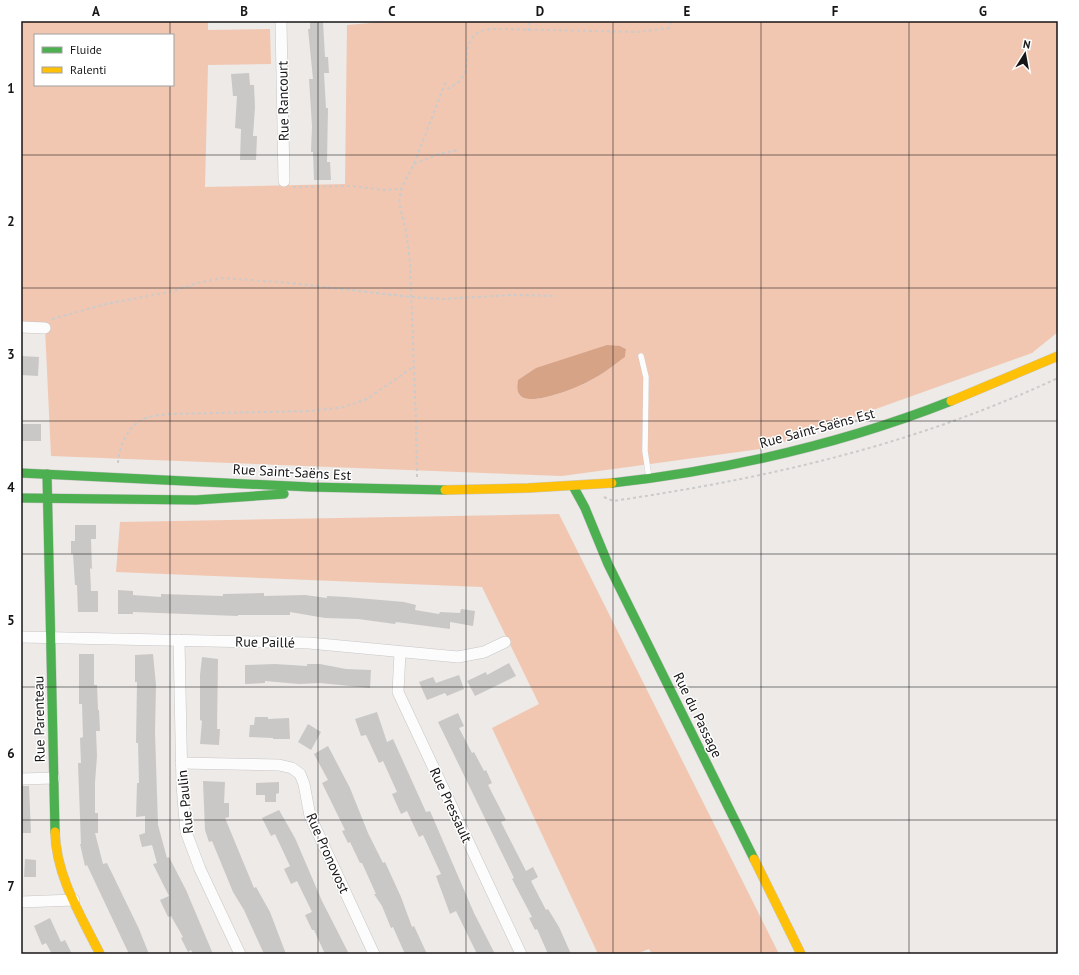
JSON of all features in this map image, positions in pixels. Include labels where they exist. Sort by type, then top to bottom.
[{"type":"main road","name":"Rue Saint-Saëns Est","points":[[21,473],[116,476],[364,489],[417,490],[573,486],[650,478],[763,458],[855,434],[920,412],[996,383],[1058,356]]},
{"type":"main road","name":"Rue Parenteau","points":[[47,474],[52,637],[55,847],[62,875],[100,954]]},
{"type":"main road","name":"Rue du Passage","points":[[573,486],[585,508],[611,571],[801,954]]},
{"type":"main road","name":"Rue Saint-Saëns Est","points":[[21,498],[196,500],[364,489]]},
{"type":"street","name":"Rue Rancourt","points":[[281,21],[284,181]]},
{"type":"street","points":[[21,327],[45,328]]},
{"type":"street","name":"Rue Paillé","points":[[21,637],[309,643],[400,653],[458,657],[484,652],[506,642]]},
{"type":"street","name":"Rue Paulin","points":[[179,640],[181,762],[183,809],[186,832],[200,869],[240,954]]},
{"type":"street","name":"Rue Pressault","points":[[400,653],[398,692],[521,954]]},
{"type":"street","name":"Rue Pronovost","points":[[181,762],[279,765],[292,768],[300,774],[304,784],[310,816],[374,954]]},
{"type":"street","points":[[21,778],[54,778]]},
{"type":"street","points":[[21,902],[74,900]]},
{"type":"lane","points":[[641,356],[646,377],[645,451],[650,478]]},
{"type":"path","points":[[528,30],[530,21]]},
{"type":"path","points":[[447,89],[456,85],[463,78],[470,42],[475,35],[485,30],[502,29],[638,32],[669,28],[672,21]]},
{"type":"path","points":[[417,490],[416,423],[412,367],[410,262],[406,230],[399,203],[401,190],[414,164],[446,81]]},
{"type":"path","points":[[414,164],[439,154],[458,150]]},
{"type":"path","points":[[284,181],[295,187],[351,186],[384,190],[401,190]]},
{"type":"path","points":[[45,328],[54,318],[106,304],[174,291],[197,283],[223,278],[291,283],[410,297],[443,299],[556,296]]},
{"type":"path","points":[[116,476],[119,452],[123,439],[139,422],[148,417],[171,414],[311,411],[344,407],[367,399],[412,367]]},
{"type":"shaded area","points":[[21,21],[208,21],[208,30],[270,29],[271,64],[208,65],[205,187],[345,184],[347,25],[393,21],[1058,21],[1058,332],[1032,353],[767,448],[562,476],[51,456],[45,328],[21,327]],"holes":[[[620,346],[626,349],[625,357],[594,379],[583,384],[556,395],[536,399],[528,399],[519,394],[517,387],[518,380]]]},
{"type":"shaded area","points":[[607,345],[620,346],[626,349],[625,357],[594,379],[556,395],[536,399],[528,399],[519,394],[517,387],[518,380],[536,368]]},
{"type":"shaded area","points":[[559,514],[779,954],[652,954],[649,949],[636,954],[598,954],[492,728],[539,704],[482,587],[116,572],[120,522]]},
{"type":"building","points":[[310,21],[323,21],[325,57],[328,57],[329,73],[324,73],[326,108],[328,108],[327,162],[330,162],[331,180],[314,180],[313,152],[311,152],[312,126],[309,79],[313,79],[308,29],[310,29]]},
{"type":"building","points":[[249,73],[250,85],[254,85],[255,107],[253,136],[257,136],[256,160],[240,160],[241,129],[235,128],[237,96],[233,96],[231,74]]},
{"type":"building","points":[[21,356],[39,357],[38,376],[21,375]]},
{"type":"building","points":[[22,424],[41,424],[41,441],[22,441]]},
{"type":"building","points":[[75,525],[96,525],[96,539],[91,539],[92,569],[90,568],[91,591],[98,591],[98,612],[78,612],[77,585],[75,585],[73,554],[71,554],[71,541],[75,541]]},
{"type":"building","points":[[118,590],[133,591],[133,595],[161,597],[161,594],[223,596],[223,594],[264,593],[264,596],[305,595],[327,598],[327,596],[346,597],[404,602],[416,605],[415,610],[439,614],[440,612],[460,613],[461,609],[475,611],[473,626],[450,622],[450,629],[396,622],[395,624],[358,619],[325,618],[290,612],[290,615],[238,616],[133,612],[133,614],[118,614]]},
{"type":"building","points":[[79,654],[94,654],[94,685],[97,685],[100,731],[96,731],[97,756],[95,813],[98,813],[98,833],[95,833],[103,864],[107,863],[139,929],[149,954],[129,954],[87,865],[85,866],[80,844],[78,763],[81,763],[80,738],[83,737],[82,704],[79,704]]},
{"type":"building","points":[[153,654],[156,685],[155,732],[158,825],[167,858],[169,857],[186,890],[213,954],[193,954],[191,950],[188,952],[181,938],[183,937],[171,916],[168,917],[160,900],[169,896],[153,864],[157,863],[152,845],[142,847],[139,835],[145,833],[145,816],[136,817],[137,783],[139,783],[138,743],[136,743],[137,682],[135,682],[135,655]]},
{"type":"building","points":[[202,657],[218,659],[217,729],[220,729],[219,745],[200,744],[202,721],[200,720],[200,675]]},
{"type":"building","points":[[509,663],[516,676],[475,696],[467,681],[486,672],[487,675]]},
{"type":"building","points":[[275,664],[307,666],[307,664],[320,664],[346,669],[371,670],[370,688],[320,683],[299,684],[265,681],[265,683],[245,684],[245,665]]},
{"type":"building","points":[[459,675],[464,689],[447,696],[445,693],[427,700],[419,682],[433,677],[436,683]]},
{"type":"building","points":[[377,712],[387,742],[393,739],[426,812],[430,811],[474,913],[495,954],[477,954],[456,911],[450,914],[436,876],[441,874],[423,835],[419,837],[407,811],[401,814],[392,794],[397,792],[383,761],[379,763],[366,735],[361,736],[355,719]]},
{"type":"building","points":[[458,713],[464,726],[459,728],[472,753],[474,752],[484,771],[486,770],[492,783],[488,785],[506,820],[501,822],[526,871],[533,867],[538,877],[531,881],[546,910],[548,909],[559,927],[571,954],[548,954],[537,929],[535,930],[529,918],[532,917],[512,879],[514,878],[438,722]]},
{"type":"building","points":[[255,717],[268,717],[268,719],[289,718],[290,739],[249,737],[250,725],[254,725]]},
{"type":"building","points":[[308,724],[321,732],[311,750],[298,742]]},
{"type":"building","points":[[328,746],[350,788],[368,833],[383,863],[385,862],[401,897],[412,927],[414,926],[427,954],[405,954],[393,927],[391,928],[382,906],[374,894],[376,894],[362,863],[360,863],[350,842],[348,843],[342,831],[345,830],[322,783],[328,780],[314,754]]},
{"type":"building","points":[[203,781],[225,782],[224,803],[229,803],[229,817],[225,818],[254,888],[256,887],[270,912],[286,954],[264,954],[244,910],[233,892],[212,841],[209,842],[205,830]]},
{"type":"building","points":[[279,782],[279,793],[276,794],[276,802],[265,802],[265,795],[256,795],[256,783]]},
{"type":"building","points":[[21,786],[29,786],[31,833],[21,833]]},
{"type":"building","points":[[279,810],[295,838],[322,901],[349,954],[325,954],[314,930],[312,930],[305,915],[312,912],[297,881],[291,884],[284,869],[290,866],[275,834],[271,836],[262,818]]},
{"type":"building","points":[[25,859],[36,860],[36,877],[24,877]]},
{"type":"building","points":[[50,918],[61,942],[65,940],[72,954],[52,954],[46,943],[42,945],[34,926]]},
{"type":"traffic: fast","points":[[612,483],[698,471],[784,453],[868,430],[951,401]]},
{"type":"traffic: fast","points":[[21,473],[310,487],[445,490]]},
{"type":"traffic: fast","points":[[47,474],[55,832]]},
{"type":"traffic: fast","points":[[573,486],[585,508],[608,564],[754,859]]},
{"type":"traffic: fast","points":[[21,498],[196,500],[284,494]]},
{"type":"traffic: slow","points":[[951,401],[1058,356]]},
{"type":"traffic: slow","points":[[445,490],[528,488],[612,483]]},
{"type":"traffic: slow","points":[[55,832],[56,848],[65,880],[100,954]]},
{"type":"traffic: slow","points":[[754,859],[801,954]]}]
